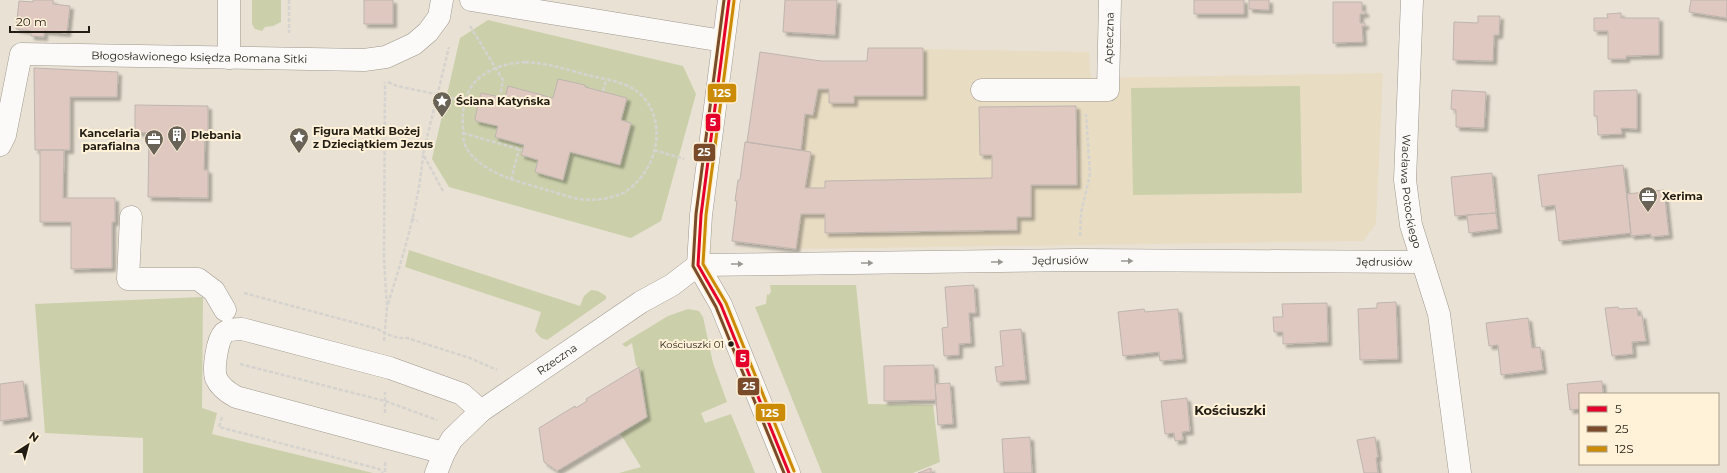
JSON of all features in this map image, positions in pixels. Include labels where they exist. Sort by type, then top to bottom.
[{"type":"street","points":[[229,0],[229,58]]},
{"type":"street","name":"Błogosławionego księdza Romana Sitki","points":[[0,145],[5,136],[22,54],[364,60],[386,57],[414,44],[428,32],[439,17],[442,0]]},
{"type":"street","points":[[471,0],[723,41]]},
{"type":"street","points":[[729,0],[701,215],[698,265],[721,305],[789,473]]},
{"type":"street","name":"Apteczna","points":[[1084,90],[1108,90],[1110,0]]},
{"type":"street","name":"Wacława Potockiego","points":[[1412,0],[1404,180],[1411,225],[1439,314],[1460,473]]},
{"type":"street","points":[[982,90],[1084,90]]},
{"type":"street","points":[[131,217],[128,279],[198,279],[214,291],[224,307]]},
{"type":"street","name":"Jędrusiów","points":[[698,265],[1079,260],[1422,262]]},
{"type":"street","name":"Rzeczna","points":[[436,473],[444,453],[452,439],[481,410],[641,302],[672,285],[698,265]]},
{"type":"street","points":[[444,453],[236,397],[225,391],[216,377],[216,357],[218,344],[223,334],[230,330],[242,329],[390,368],[462,394],[481,410]]},
{"type":"path","points":[[473,30],[503,80],[500,97]]},
{"type":"path","points":[[387,307],[404,251],[421,174],[423,154],[436,94],[446,53],[452,40]]},
{"type":"path","points":[[525,62],[541,63],[606,80],[630,87],[639,93],[652,108],[657,130],[654,150],[649,165],[642,176],[623,193],[596,199],[579,199],[511,180],[480,162],[469,152],[464,142],[462,118],[465,102],[473,84],[484,73],[495,67],[525,62]]},
{"type":"path","points":[[603,91],[606,80]]},
{"type":"path","points":[[384,348],[387,307],[384,259],[385,81],[397,86],[436,94],[478,106]]},
{"type":"path","points":[[1079,260],[1081,212],[1090,174],[1084,90]]},
{"type":"path","points":[[463,133],[521,150],[511,180]]},
{"type":"path","points":[[654,150],[683,159]]},
{"type":"path","points":[[423,154],[443,191]]},
{"type":"path","points":[[411,220],[418,221]]},
{"type":"path","points":[[224,307],[230,289],[368,326],[378,329],[384,334],[407,338],[470,358],[495,368],[502,374]]},
{"type":"path","points":[[216,357],[385,403],[444,422]]},
{"type":"path","points":[[385,397],[385,403]]},
{"type":"path","points":[[222,414],[219,427],[378,469],[383,473]]},
{"type":"shaded area","points":[[868,48],[1089,52],[1091,78],[1383,73],[1376,224],[1363,241],[796,249],[732,241],[738,180],[740,180],[745,142],[747,142],[760,52],[821,61],[867,61]]},
{"type":"green space","points":[[252,0],[281,0],[281,22],[273,26],[265,27],[262,31],[255,29],[252,24]]},
{"type":"green space","points":[[488,20],[683,66],[696,94],[661,221],[631,238],[449,187],[432,159],[460,38]]},
{"type":"green space","points":[[1300,86],[1302,193],[1133,195],[1131,88]]},
{"type":"green space","points":[[409,250],[580,306],[584,296],[591,290],[598,291],[606,296],[606,299],[547,340],[541,338],[535,331],[541,312],[405,267]]},
{"type":"green space","points":[[770,285],[856,285],[868,404],[933,405],[940,462],[913,473],[822,473],[755,307],[766,304],[767,294],[769,295],[771,291]]},
{"type":"green space","points":[[203,297],[202,408],[217,413],[212,434],[373,473],[143,473],[143,438],[45,433],[35,304]]},
{"type":"green space","points":[[688,309],[699,311],[703,317],[713,363],[727,402],[701,413],[705,423],[731,414],[755,473],[619,473],[641,467],[620,433],[647,417],[639,368],[636,365],[632,343],[626,347],[622,344],[668,316]]},
{"type":"building","points":[[33,0],[53,0],[53,4],[70,6],[67,33],[44,31],[44,37],[31,36],[31,31],[16,29],[19,1],[33,2]]},
{"type":"building","points":[[364,0],[393,0],[393,24],[364,24]]},
{"type":"building","points":[[785,0],[837,0],[835,35],[783,32]]},
{"type":"building","points":[[1194,0],[1244,0],[1244,14],[1194,14]]},
{"type":"building","points":[[1249,0],[1269,0],[1269,10],[1249,9]]},
{"type":"building","points":[[1691,0],[1727,0],[1727,18],[1689,12]]},
{"type":"building","points":[[1333,2],[1362,2],[1362,11],[1365,11],[1365,14],[1360,14],[1360,23],[1365,23],[1365,26],[1362,26],[1363,42],[1333,43]]},
{"type":"building","points":[[1621,13],[1621,18],[1659,18],[1659,55],[1626,56],[1626,59],[1608,59],[1608,31],[1594,31],[1594,18],[1608,18],[1607,14]]},
{"type":"building","points":[[1478,16],[1500,16],[1499,35],[1494,35],[1493,61],[1453,60],[1454,22],[1478,23]]},
{"type":"building","points":[[868,48],[923,48],[923,96],[854,96],[854,103],[829,103],[829,89],[818,89],[813,115],[805,114],[801,150],[747,142],[760,52],[821,61],[867,61]]},
{"type":"building","points":[[34,68],[118,72],[117,97],[70,97],[70,150],[35,150]]},
{"type":"building","points":[[558,79],[585,85],[585,87],[627,98],[621,120],[631,123],[620,165],[570,152],[563,180],[535,172],[538,160],[521,155],[524,145],[495,137],[498,126],[476,121],[475,118],[481,93],[505,98],[508,86],[553,98]]},
{"type":"building","points":[[1452,90],[1486,92],[1484,128],[1456,127],[1456,110],[1451,109]]},
{"type":"building","points":[[1637,90],[1637,129],[1621,128],[1622,134],[1598,135],[1597,116],[1594,116],[1594,91]]},
{"type":"building","name":"Plebania","points":[[135,105],[208,106],[208,134],[205,134],[204,170],[208,170],[208,198],[148,197],[149,133],[135,132]]},
{"type":"building","points":[[1076,106],[1077,185],[1031,185],[1031,217],[1017,217],[1017,230],[825,233],[825,214],[801,214],[796,249],[732,241],[737,201],[735,201],[738,180],[740,180],[745,142],[811,152],[805,188],[825,188],[825,181],[992,178],[992,155],[980,155],[979,107]]},
{"type":"building","points":[[40,150],[64,150],[63,198],[115,198],[115,222],[112,222],[112,268],[71,269],[71,222],[40,222]]},
{"type":"building","points":[[1623,165],[1631,233],[1559,241],[1555,205],[1542,207],[1538,175]]},
{"type":"building","points":[[1492,173],[1496,213],[1455,216],[1451,177]]},
{"type":"building","name":"Xerima","points":[[1664,190],[1669,235],[1651,237],[1651,234],[1631,236],[1627,194]]},
{"type":"building","points":[[1496,213],[1498,229],[1469,233],[1467,215]]},
{"type":"building","points":[[974,285],[976,313],[969,313],[971,343],[959,344],[959,355],[944,356],[942,328],[948,327],[945,287]]},
{"type":"building","points":[[1396,302],[1398,359],[1360,360],[1358,309],[1377,308],[1377,303]]},
{"type":"building","points":[[1327,303],[1328,342],[1283,344],[1283,332],[1274,332],[1273,317],[1283,317],[1282,304]]},
{"type":"building","points":[[1618,307],[1619,309],[1637,308],[1638,316],[1642,315],[1646,341],[1632,342],[1633,354],[1612,356],[1605,308]]},
{"type":"building","points":[[1144,309],[1145,312],[1178,309],[1183,359],[1160,361],[1159,352],[1123,356],[1118,312]]},
{"type":"building","points":[[1528,318],[1532,348],[1540,347],[1543,370],[1501,375],[1498,345],[1489,346],[1486,323]]},
{"type":"building","points":[[1021,329],[1026,380],[997,382],[995,367],[1003,366],[1000,331]]},
{"type":"building","points":[[934,365],[936,400],[884,401],[884,366]]},
{"type":"building","points":[[639,367],[647,417],[557,471],[544,462],[539,428],[575,406],[576,408],[587,401],[586,399]]},
{"type":"building","points":[[23,381],[28,417],[0,421],[0,384]]},
{"type":"building","points":[[1602,381],[1603,393],[1579,393],[1579,409],[1570,410],[1567,384]]},
{"type":"building","points":[[950,383],[953,424],[938,425],[935,384]]},
{"type":"building","points":[[1187,398],[1190,431],[1182,432],[1183,440],[1175,441],[1174,433],[1165,434],[1161,401]]},
{"type":"building","points":[[1030,437],[1032,473],[1004,473],[1002,439]]},
{"type":"building","points":[[1375,437],[1378,457],[1376,458],[1378,473],[1364,473],[1357,440]]},
{"type":"building","points":[[931,468],[931,473],[918,473]]},
{"type":"transit line","name":"25","points":[[724,0],[696,214],[693,266],[716,307],[784,473]]},
{"type":"transit line","name":"5","points":[[729,0],[701,215],[698,265],[721,305],[789,473]]},
{"type":"transit line","name":"12S","points":[[734,1],[706,215],[703,264],[726,303],[794,471]]},
{"type":"place","name":"Ściana Katyńska","points":[[442,118]]},
{"type":"place","name":"Plebania","points":[[177,152]]},
{"type":"place","name":"Figura Matki Bożej z Dzieciątkiem Jezus","points":[[299,154]]},
{"type":"place","name":"Kancelaria parafialna","points":[[154,156]]},
{"type":"place","name":"Xerima","points":[[1648,213]]},
{"type":"place","name":"Kościuszki 01","points":[[731,344]]},
{"type":"district","name":"Kościuszki","points":[[1230,410]]}]
